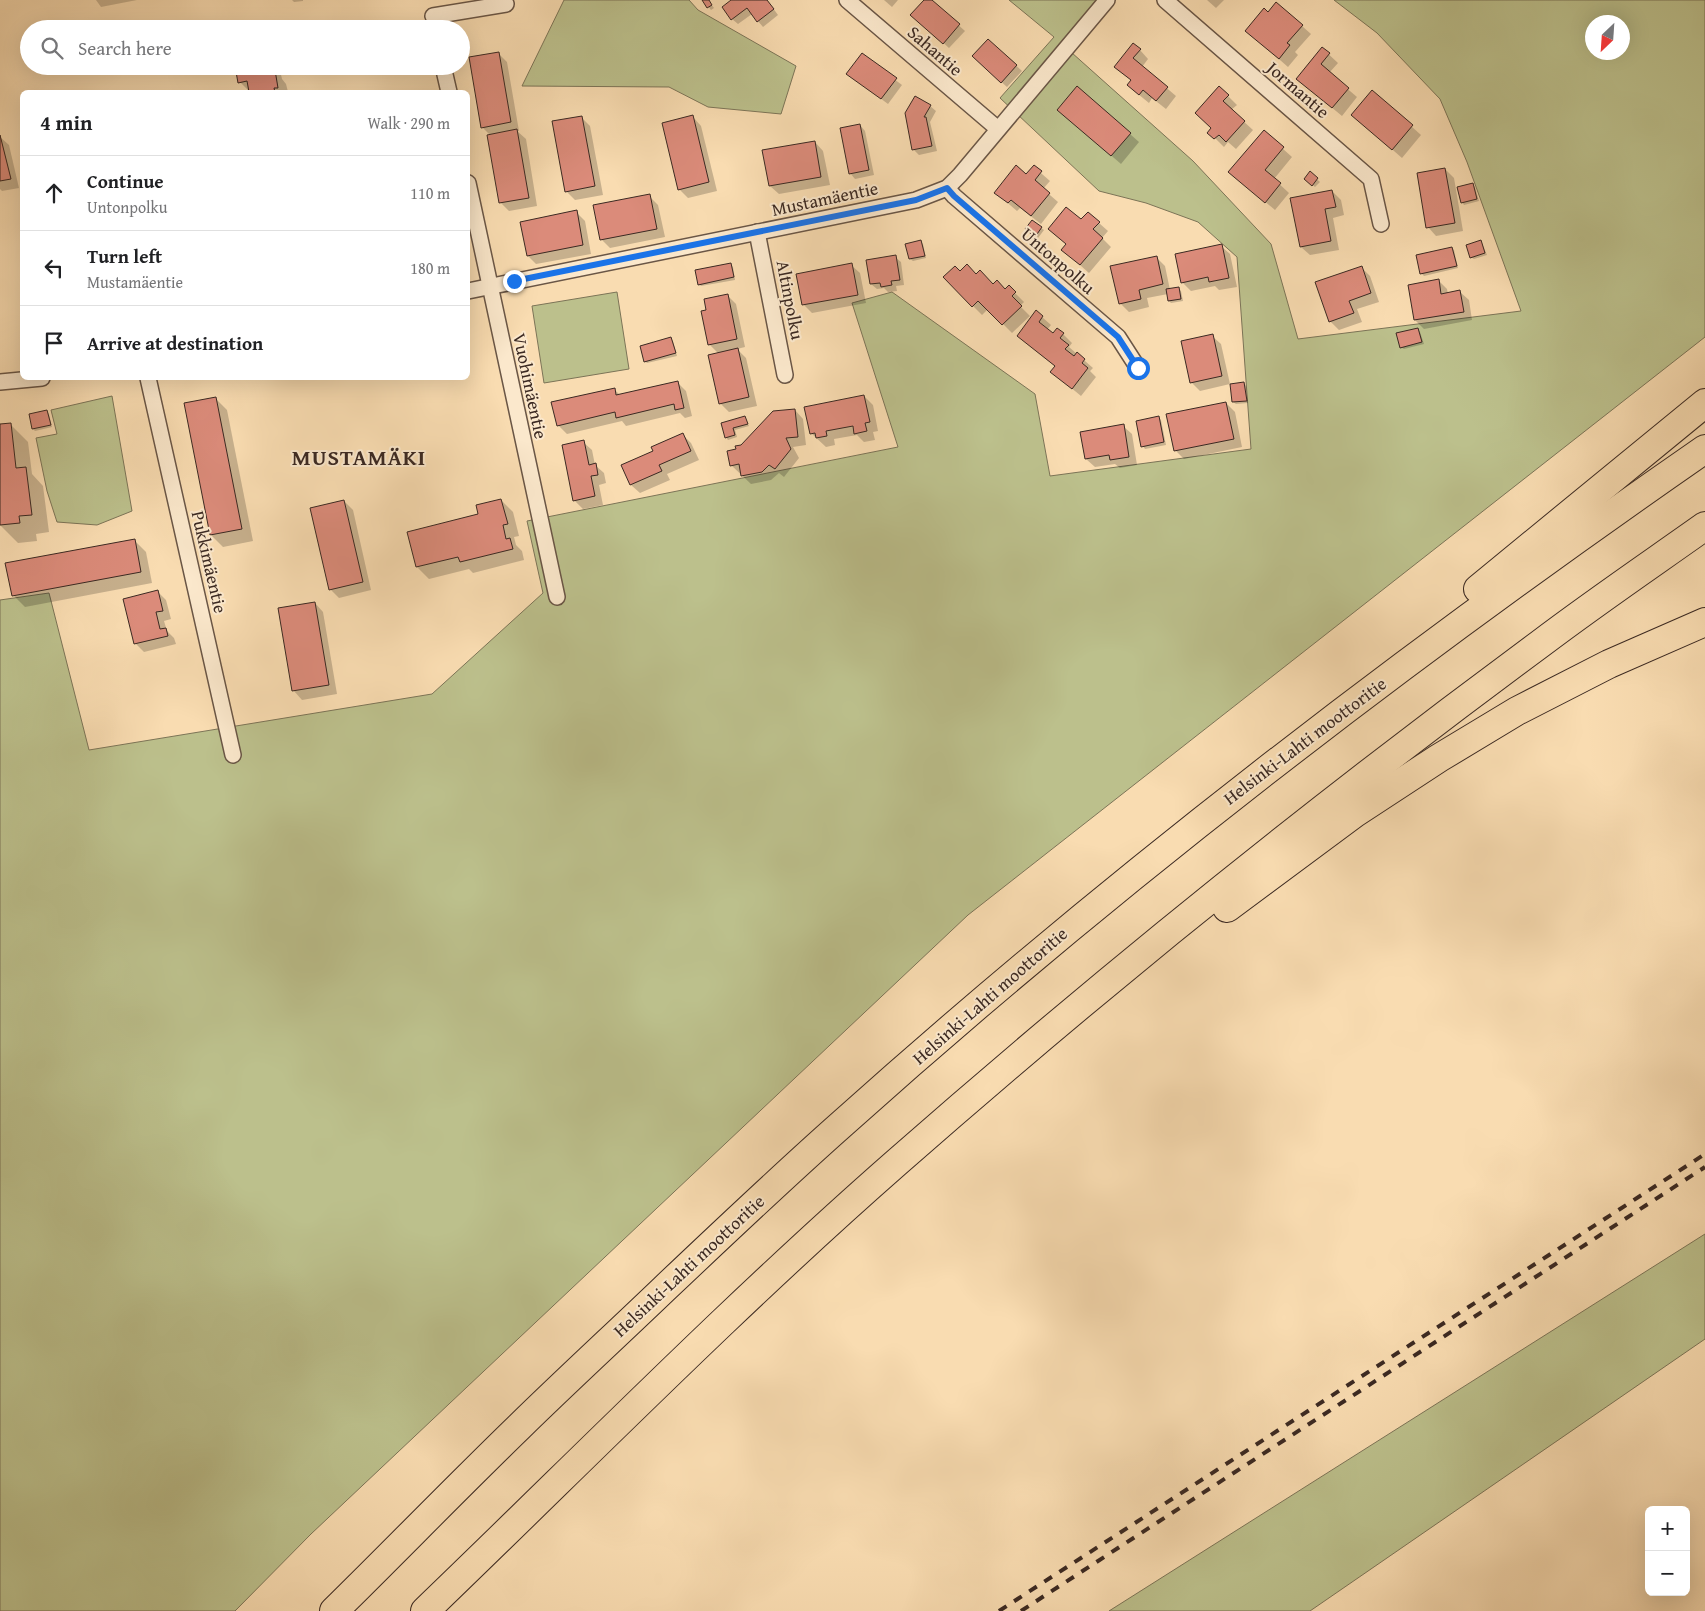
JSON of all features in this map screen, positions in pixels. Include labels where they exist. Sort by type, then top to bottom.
[{"type":"highway","points":[[1251,781],[1460,603],[1705,404]]},
{"type":"highway","name":"Helsinki-Lahti moottoritie","points":[[334,1611],[520,1425],[842,1123],[1034,958],[1251,781],[1478,610],[1705,449]]},
{"type":"highway","points":[[425,1611],[741,1305],[878,1179],[1000,1073],[1146,950],[1296,830],[1533,648],[1705,526]]},
{"type":"highway","points":[[1146,950],[1208,922],[1355,813],[1439,758],[1517,711],[1609,664],[1705,622]]},
{"type":"street","name":"Sahantie","points":[[847,0],[998,130]]},
{"type":"street","name":"Mustamäentie","points":[[470,291],[916,200],[947,188],[1107,0]]},
{"type":"street","name":"Jormantie","points":[[1165,0],[1371,179],[1381,224]]},
{"type":"street","points":[[432,16],[506,4]]},
{"type":"street","points":[[445,75],[449,90]]},
{"type":"street","name":"Untonpolku","points":[[947,188],[1118,337],[1138,368]]},
{"type":"street","name":"Vuohimäentie","points":[[470,193],[557,597]]},
{"type":"street","name":"Altinpolku","points":[[757,232],[785,375]]},
{"type":"street","points":[[0,382],[21,380]]},
{"type":"street","name":"Pukkimäentie","points":[[148,380],[232,755]]},
{"type":"green space","points":[[564,0],[689,0],[698,10],[796,66],[781,114],[708,107],[669,87],[522,86]]},
{"type":"green space","points":[[1009,0],[1096,0],[1062,44],[1193,161],[1271,244],[1298,339],[1521,311],[1467,162],[1440,99],[1377,33],[1334,0],[1705,0],[1705,337],[968,915],[311,1534],[235,1611],[0,1611],[0,600],[49,593],[89,750],[432,694],[543,593],[527,521],[898,447],[852,303],[892,292],[1035,394],[1050,476],[1251,449],[1237,257],[1198,222],[1146,203],[1099,191],[1000,98],[1054,37]]},
{"type":"green space","points":[[617,292],[629,369],[544,383],[532,306]]},
{"type":"green space","points":[[112,396],[132,511],[97,525],[57,522],[47,491],[36,438],[57,434],[51,410]]},
{"type":"green space","points":[[1705,1234],[1705,1339],[1310,1611],[1109,1611]]},
{"type":"building","points":[[702,0],[709,0],[712,5],[707,8]]},
{"type":"building","points":[[731,0],[767,0],[774,9],[757,22],[747,8],[731,20],[722,7]]},
{"type":"building","points":[[924,0],[932,0],[960,24],[943,44],[910,15]]},
{"type":"building","points":[[1276,2],[1303,25],[1287,43],[1290,45],[1279,59],[1245,31],[1264,8],[1268,12]]},
{"type":"building","points":[[988,39],[1017,65],[1001,83],[972,56]]},
{"type":"building","points":[[1133,43],[1141,49],[1133,58],[1168,87],[1156,101],[1143,90],[1139,95],[1127,85],[1131,80],[1114,67]]},
{"type":"building","points":[[1322,47],[1330,53],[1321,64],[1349,88],[1332,108],[1296,79]]},
{"type":"building","points":[[499,52],[511,122],[481,128],[470,57]]},
{"type":"building","points":[[862,53],[897,78],[881,99],[846,74]]},
{"type":"building","points":[[237,75],[276,75],[278,88],[274,88],[274,90],[249,90],[247,81],[238,83]]},
{"type":"building","points":[[1077,86],[1131,133],[1111,156],[1057,110]]},
{"type":"building","points":[[1219,86],[1229,95],[1223,101],[1245,121],[1226,142],[1219,135],[1214,139],[1207,133],[1211,128],[1195,113]]},
{"type":"building","points":[[1372,90],[1413,125],[1392,150],[1351,115]]},
{"type":"building","points":[[915,96],[931,105],[924,117],[926,117],[932,146],[912,150],[905,113]]},
{"type":"building","points":[[693,115],[709,182],[678,190],[662,123]]},
{"type":"building","points":[[582,116],[595,186],[565,192],[552,121]]},
{"type":"building","points":[[860,124],[869,170],[849,174],[840,128]]},
{"type":"building","points":[[517,129],[529,198],[499,203],[487,135]]},
{"type":"building","points":[[1264,130],[1284,147],[1265,170],[1281,183],[1265,203],[1228,172]]},
{"type":"building","points":[[0,135],[11,179],[0,181]]},
{"type":"building","points":[[815,141],[821,177],[769,186],[762,150]]},
{"type":"building","points":[[1016,165],[1026,174],[1034,165],[1042,171],[1035,180],[1050,193],[1031,216],[1011,200],[1008,203],[994,193]]},
{"type":"building","points":[[1445,168],[1455,223],[1426,228],[1417,173]]},
{"type":"building","points":[[1310,171],[1318,178],[1312,186],[1304,179]]},
{"type":"building","points":[[1473,183],[1477,199],[1461,203],[1457,187]]},
{"type":"building","points":[[1332,190],[1336,207],[1325,209],[1331,241],[1300,247],[1290,198]]},
{"type":"building","points":[[650,194],[657,229],[600,240],[593,205]]},
{"type":"building","points":[[1066,207],[1081,219],[1088,212],[1100,222],[1093,229],[1103,238],[1080,265],[1061,250],[1066,244],[1048,229]]},
{"type":"building","points":[[577,210],[583,245],[527,256],[520,222]]},
{"type":"building","points":[[1032,220],[1042,227],[1035,237],[1025,229]]},
{"type":"building","points":[[921,240],[925,256],[909,259],[905,244]]},
{"type":"building","points":[[1481,240],[1485,253],[1470,258],[1466,245]]},
{"type":"building","points":[[1222,244],[1229,278],[1209,282],[1208,277],[1181,283],[1175,254]]},
{"type":"building","points":[[1452,247],[1457,266],[1420,274],[1416,255]]},
{"type":"building","points":[[896,255],[900,280],[891,281],[892,285],[881,287],[880,283],[870,284],[866,260]]},
{"type":"building","points":[[1157,256],[1163,284],[1139,290],[1141,299],[1119,304],[1110,266]]},
{"type":"building","points":[[731,263],[734,277],[698,285],[695,270]]},
{"type":"building","points":[[852,263],[858,295],[802,305],[796,274]]},
{"type":"building","points":[[967,264],[976,274],[980,270],[993,284],[997,280],[1005,289],[1009,285],[1016,292],[1012,296],[1022,306],[1002,325],[978,301],[972,307],[943,277],[955,266],[960,271]]},
{"type":"building","points":[[1362,266],[1371,293],[1349,301],[1354,313],[1329,322],[1315,282]]},
{"type":"building","points":[[1439,279],[1441,294],[1460,290],[1464,312],[1414,320],[1408,285]]},
{"type":"building","points":[[1179,287],[1181,299],[1168,301],[1166,289]]},
{"type":"building","points":[[728,294],[737,339],[708,345],[701,311],[706,310],[704,299]]},
{"type":"building","points":[[1036,310],[1043,316],[1039,322],[1053,333],[1057,328],[1064,333],[1060,338],[1069,345],[1065,349],[1074,356],[1077,352],[1085,359],[1082,363],[1088,368],[1072,389],[1050,372],[1055,366],[1017,336]]},
{"type":"building","points":[[1418,328],[1422,342],[1400,348],[1396,333]]},
{"type":"building","points":[[1213,334],[1222,376],[1190,383],[1181,341]]},
{"type":"building","points":[[671,337],[676,353],[644,362],[640,346]]},
{"type":"building","points":[[738,348],[749,397],[719,404],[708,355]]},
{"type":"building","points":[[678,381],[684,408],[675,410],[674,404],[616,418],[615,412],[557,426],[551,402],[615,388],[616,395]]},
{"type":"building","points":[[1244,382],[1247,401],[1232,402],[1230,384]]},
{"type":"building","points":[[864,395],[870,422],[865,423],[867,431],[854,434],[853,426],[826,431],[827,436],[816,438],[815,433],[810,434],[804,407]]},
{"type":"building","points":[[216,397],[242,529],[210,535],[184,403]]},
{"type":"building","points":[[1226,402],[1234,439],[1174,451],[1166,414]]},
{"type":"building","points":[[795,409],[798,437],[786,438],[791,449],[775,469],[769,465],[762,472],[741,476],[739,464],[730,466],[727,451],[736,449],[735,446],[741,445],[773,411]]},
{"type":"building","points":[[47,410],[51,425],[32,429],[29,414]]},
{"type":"building","points":[[745,416],[748,424],[733,428],[735,435],[725,438],[721,423]]},
{"type":"building","points":[[1159,416],[1164,442],[1141,447],[1136,421]]},
{"type":"building","points":[[11,423],[16,468],[26,467],[32,515],[19,516],[20,523],[0,525],[0,424]]},
{"type":"building","points":[[1124,424],[1129,457],[1110,460],[1109,455],[1085,459],[1080,432]]},
{"type":"building","points":[[683,433],[691,451],[659,465],[662,471],[630,485],[621,465],[653,451],[651,447]]},
{"type":"building","points":[[584,440],[589,465],[596,463],[598,475],[591,476],[595,496],[573,501],[562,445]]},
{"type":"building","points":[[501,499],[508,524],[503,525],[506,539],[510,538],[513,549],[460,562],[458,557],[416,567],[407,532],[478,514],[476,505]]},
{"type":"building","points":[[344,500],[363,582],[329,590],[310,508]]},
{"type":"building","points":[[135,539],[141,572],[12,596],[5,563]]},
{"type":"building","points":[[158,590],[163,611],[156,612],[160,629],[166,628],[168,636],[134,644],[123,599]]},
{"type":"building","points":[[315,602],[329,685],[292,691],[278,608]]},
{"type":"railway","points":[[999,1611],[1705,1154]]},
{"type":"railway","points":[[1021,1611],[1705,1167]]},
{"type":"district","name":"MUSTAMÄKI","points":[[359,457]]},
{"type":"route","points":[[514,281],[916,200],[947,188],[1118,337],[1138,368]]}]
